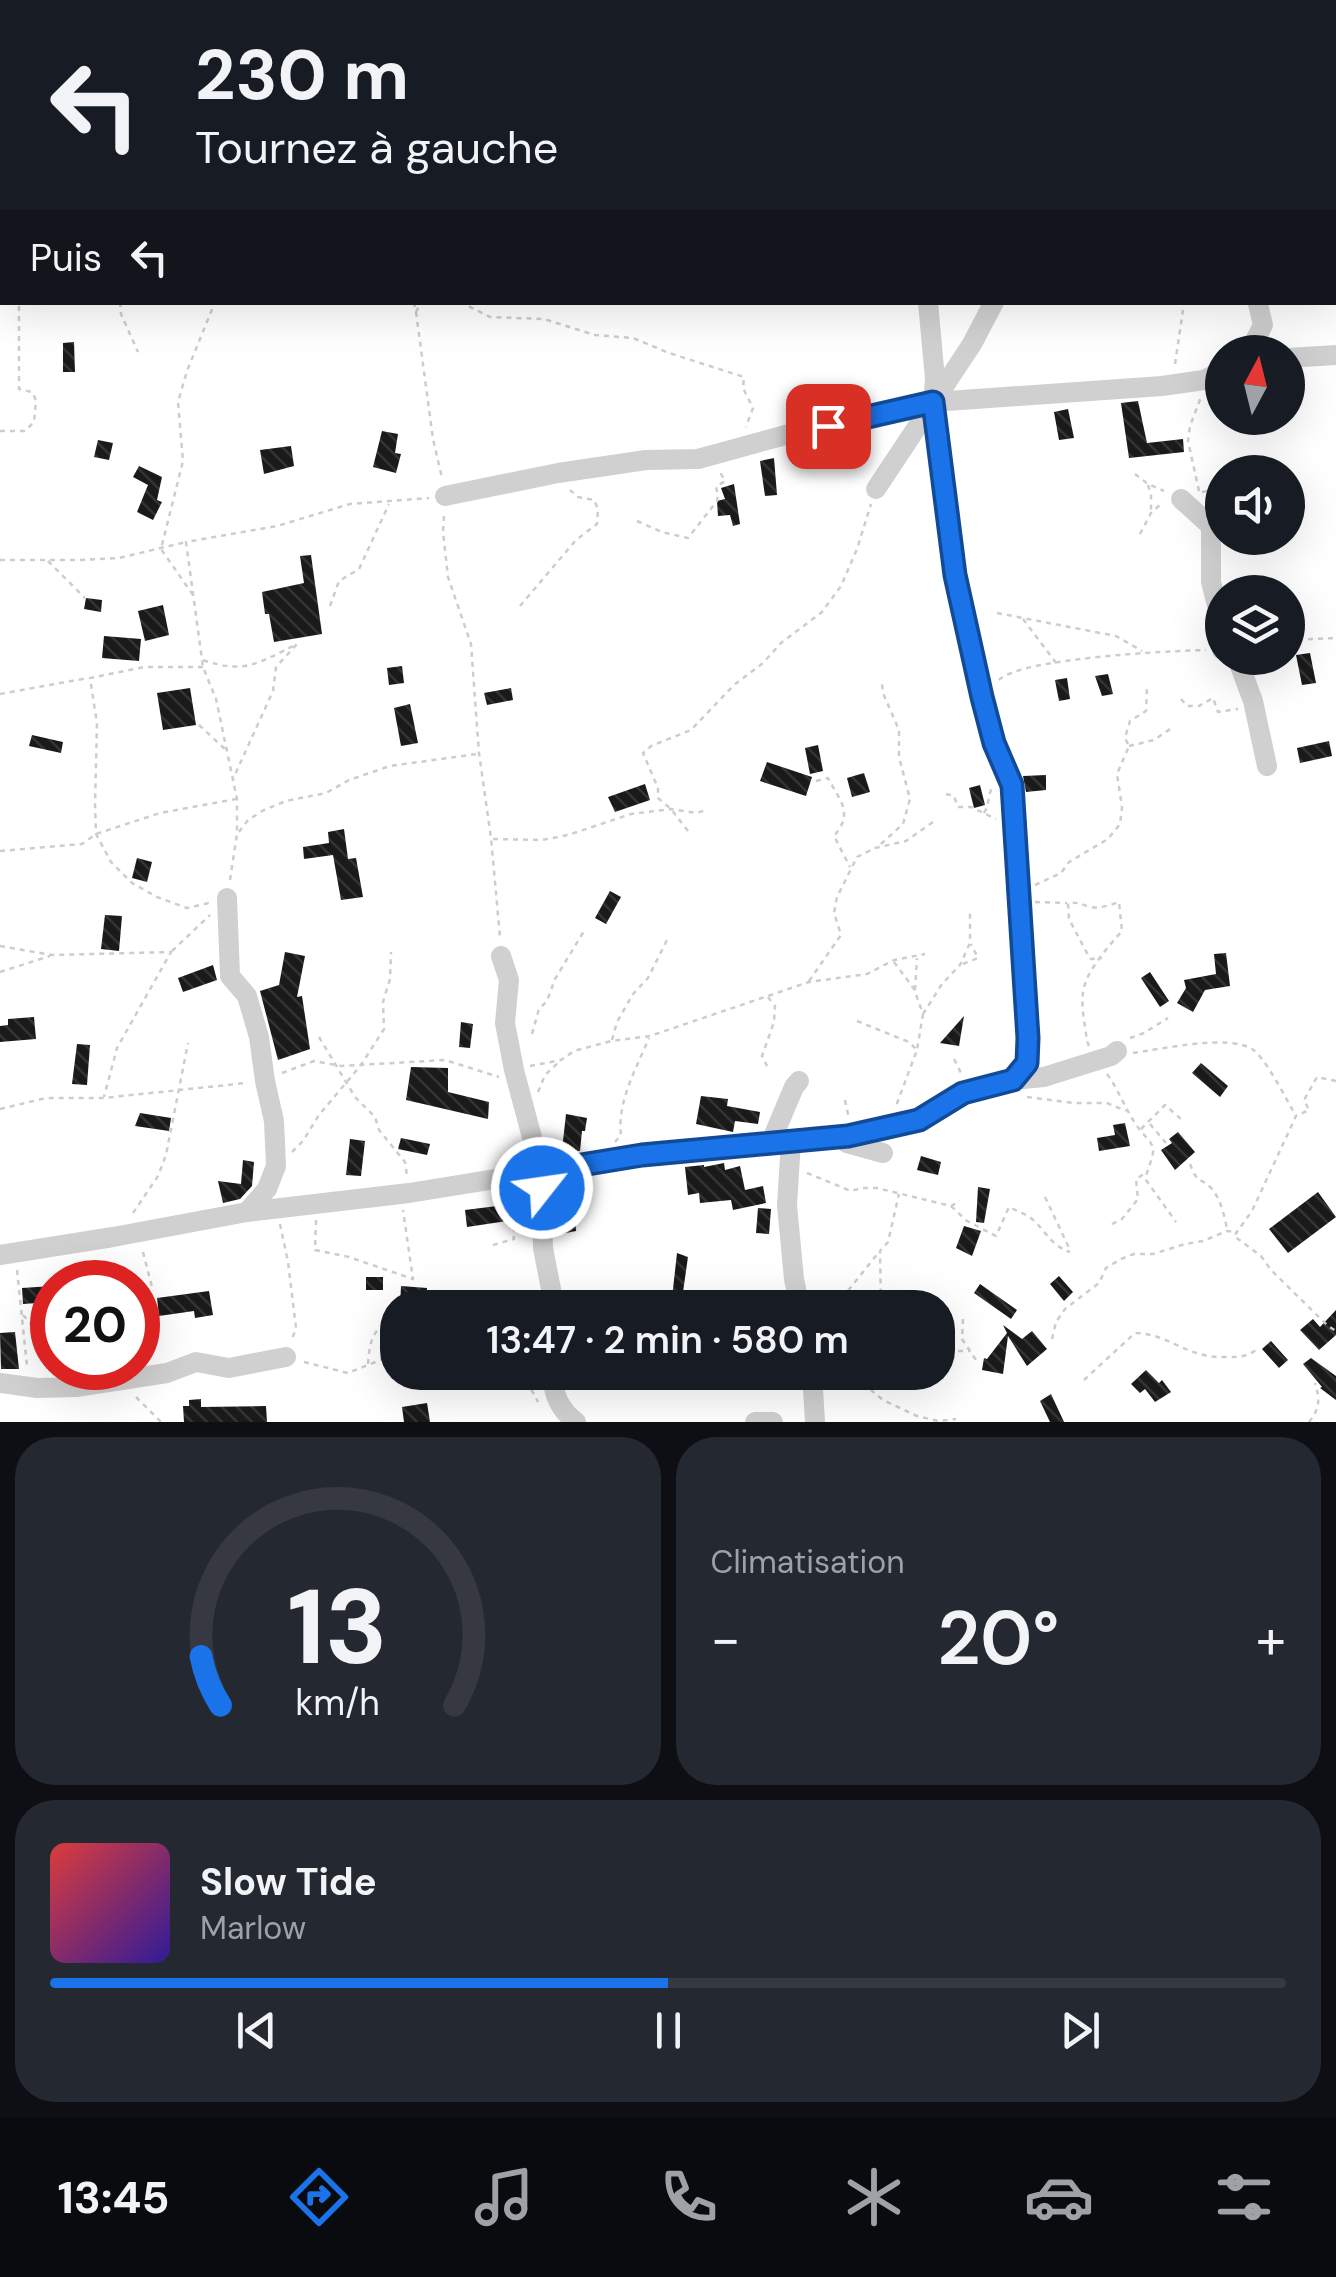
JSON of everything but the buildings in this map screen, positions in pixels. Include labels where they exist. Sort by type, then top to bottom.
[{"type":"street","points":[[928,305],[935,379],[933,402],[955,575],[994,743],[1010,780],[1015,829],[1028,1038],[1027,1063],[1005,1088]]},
{"type":"street","points":[[876,489],[972,344],[992,305]]},
{"type":"street","points":[[1258,305],[1263,325],[1258,335]]},
{"type":"street","points":[[1305,357],[1336,355]]},
{"type":"street","points":[[446,496],[646,460],[698,459],[933,402],[1174,384],[1205,377]]},
{"type":"street","points":[[1190,496],[1211,526],[1211,575]]},
{"type":"street","points":[[1243,675],[1266,766]]},
{"type":"street","points":[[228,898],[230,976],[247,996],[259,1037],[274,1121],[276,1166],[267,1189],[246,1212]]},
{"type":"street","points":[[500,956],[509,980],[504,1024],[540,1170],[543,1248],[551,1290]]},
{"type":"street","points":[[540,1170],[642,1155],[839,1137],[919,1120],[963,1093],[1005,1088],[1112,1056],[1117,1051]]},
{"type":"street","points":[[796,1290],[787,1205],[794,1087],[799,1081]]},
{"type":"street","points":[[839,1137],[846,1143],[883,1153]]},
{"type":"street","points":[[789,1142],[794,1164]]},
{"type":"street","points":[[8,1254],[246,1212],[515,1176],[532,1162],[554,1179],[563,1168]]},
{"type":"street","points":[[160,1374],[196,1362],[229,1368],[286,1358]]},
{"type":"street","points":[[0,1383],[30,1379]]},
{"type":"street","points":[[811,1419],[816,1390]]},
{"type":"street","points":[[552,1409],[564,1412],[576,1422]]},
{"type":"street","points":[[755,1422],[773,1422]]},
{"type":"path","points":[[0,431],[25,431],[34,422],[36,400],[32,392],[19,390],[19,305]]},
{"type":"path","points":[[120,305],[138,352]]},
{"type":"path","points":[[194,596],[161,549],[183,461],[178,402],[214,305]]},
{"type":"path","points":[[415,305],[433,439],[446,496],[443,532],[448,577],[471,644],[500,956]]},
{"type":"path","points":[[416,312],[420,305]]},
{"type":"path","points":[[466,305],[490,317],[544,319],[596,335],[633,338],[744,376],[743,388],[753,408],[721,474],[725,481],[716,488],[717,500],[688,538],[637,522]]},
{"type":"path","points":[[1174,384],[1183,310]]},
{"type":"path","points":[[1135,474],[1148,484],[1190,496],[1190,426],[1205,387]]},
{"type":"path","points":[[520,606],[576,540],[597,524],[594,500],[578,496],[561,483],[558,474]]},
{"type":"path","points":[[1148,484],[1152,512]]},
{"type":"path","points":[[688,831],[658,798],[658,788],[643,753],[691,730],[734,685],[822,612],[841,586],[857,550],[876,489]]},
{"type":"path","points":[[0,560],[120,558],[278,526],[350,504],[446,496]]},
{"type":"path","points":[[330,606],[339,581],[359,569],[390,502]]},
{"type":"path","points":[[103,1098],[117,1048],[171,952],[228,898],[237,834],[237,799],[216,699],[203,668],[186,542]]},
{"type":"path","points":[[47,560],[86,598]]},
{"type":"path","points":[[997,612],[1116,636],[1144,652]]},
{"type":"path","points":[[1022,618],[1057,664]]},
{"type":"path","points":[[1305,639],[1336,638]]},
{"type":"path","points":[[202,660],[237,668],[297,644],[276,667],[273,691],[233,780]]},
{"type":"path","points":[[982,697],[1004,675],[1028,667],[1144,652],[1205,650]]},
{"type":"path","points":[[0,694],[144,667],[203,668]]},
{"type":"path","points":[[90,678],[97,723],[96,834],[111,862],[132,883],[186,908],[228,898]]},
{"type":"path","points":[[808,982],[841,935],[834,913],[850,867],[857,857],[887,841],[903,824],[910,798],[899,757],[898,730],[882,684]]},
{"type":"path","points":[[1020,894],[1061,873],[1069,862],[1108,839],[1120,824],[1122,807],[1117,774],[1129,746],[1126,732],[1130,721],[1146,710],[1147,686]]},
{"type":"path","points":[[1181,699],[1188,706],[1199,706],[1214,698],[1218,712],[1254,708]]},
{"type":"path","points":[[199,724],[227,752]]},
{"type":"path","points":[[1129,746],[1154,740],[1173,728]]},
{"type":"path","points":[[237,834],[248,820],[264,810],[326,792],[390,766],[479,754]]},
{"type":"path","points":[[816,781],[828,778],[844,808],[843,826],[834,836],[850,867]]},
{"type":"path","points":[[984,813],[992,785],[1010,780]]},
{"type":"path","points":[[946,794],[954,796],[958,808],[971,807],[1015,829]]},
{"type":"path","points":[[0,851],[82,844],[96,834],[160,813],[237,799]]},
{"type":"path","points":[[491,838],[542,840],[631,814],[707,810]]},
{"type":"path","points":[[875,848],[906,841],[936,820]]},
{"type":"path","points":[[1020,894],[1041,904],[1078,902],[1102,908],[1119,902],[1122,931],[1085,982],[1087,1041],[1128,1112],[1153,1144],[1146,1180],[1176,1222]]},
{"type":"path","points":[[1068,902],[1068,919],[1091,959],[1102,958]]},
{"type":"path","points":[[889,1126],[916,1050],[923,1014],[960,965],[970,942],[970,913]]},
{"type":"path","points":[[532,1034],[540,1009],[584,930]]},
{"type":"path","points":[[611,1041],[617,1022],[633,994],[648,978],[668,940]]},
{"type":"path","points":[[960,965],[978,958],[970,942]]},
{"type":"path","points":[[0,946],[52,955],[171,952]]},
{"type":"path","points":[[276,1166],[303,1141],[384,1029],[383,1002],[390,979],[391,952]]},
{"type":"path","points":[[530,1127],[532,1105],[545,1075],[574,1051],[650,1036],[808,982],[867,974],[894,960],[925,954]]},
{"type":"path","points":[[0,970],[52,955]]},
{"type":"path","points":[[915,992],[917,956]]},
{"type":"path","points":[[894,960],[915,992],[923,1014]]},
{"type":"path","points":[[766,996],[776,1006],[762,1056],[768,1068]]},
{"type":"path","points":[[1168,1018],[1122,1043],[1119,1055],[1223,1042],[1254,1049],[1296,1116]]},
{"type":"path","points":[[857,1021],[909,1042],[916,1050]]},
{"type":"path","points":[[597,1162],[621,1136],[619,1118],[650,1036]]},
{"type":"path","points":[[316,1204],[315,1250],[413,1278],[403,1213],[405,1162],[379,1130],[375,1116],[355,1097],[319,1037]]},
{"type":"path","points":[[113,1237],[158,1176],[170,1140],[188,1044]]},
{"type":"path","points":[[0,1109],[46,1098],[103,1098],[265,1081],[314,1062],[361,1065],[445,1060],[493,1074],[520,1094]]},
{"type":"path","points":[[514,1070],[561,1060]]},
{"type":"path","points":[[1336,1081],[1317,1078],[1304,1100],[1309,1110],[1296,1116],[1252,1211],[1234,1236],[1261,1256],[1336,1332]]},
{"type":"path","points":[[1005,1088],[1074,1103],[1107,1103],[1128,1112]]},
{"type":"path","points":[[1140,1130],[1165,1104],[1182,1120]]},
{"type":"path","points":[[1149,1123],[1166,1143]]},
{"type":"path","points":[[794,1164],[811,1176],[851,1191],[877,1188],[951,1206],[967,1221],[996,1236],[1009,1207],[1031,1218],[1048,1239],[1070,1252],[1045,1197]]},
{"type":"path","points":[[1190,1164],[1196,1179],[1212,1189],[1228,1231]]},
{"type":"path","points":[[1112,1224],[1122,1219],[1138,1200],[1136,1179],[1145,1173]]},
{"type":"path","points":[[849,1290],[888,1242],[900,1192]]},
{"type":"path","points":[[951,1206],[960,1201]]},
{"type":"path","points":[[277,1208],[296,1328],[286,1358],[348,1373],[380,1361]]},
{"type":"path","points":[[492,1245],[514,1240],[513,1231],[527,1218],[543,1212]]},
{"type":"path","points":[[1052,1340],[1056,1322],[1065,1310],[1099,1284],[1106,1268],[1121,1259],[1154,1254],[1228,1231],[1238,1232]]},
{"type":"path","points":[[143,1251],[145,1260]]},
{"type":"path","points":[[880,1251],[881,1290]]},
{"type":"path","points":[[8,1254],[22,1314],[30,1376]]},
{"type":"path","points":[[22,1314],[30,1323]]},
{"type":"path","points":[[963,1319],[962,1338],[976,1360]]},
{"type":"path","points":[[368,1366],[369,1348],[380,1326]]},
{"type":"path","points":[[1084,1380],[1135,1333],[1150,1333],[1208,1358],[1247,1356],[1256,1350]]},
{"type":"path","points":[[955,1352],[970,1352]]},
{"type":"path","points":[[1309,1422],[1318,1412],[1316,1383]]},
{"type":"path","points":[[131,1390],[161,1422]]},
{"type":"path","points":[[871,1390],[908,1412],[939,1421],[956,1418]]},
{"type":"route","points":[[542,1188],[563,1168],[642,1155],[848,1136],[919,1120],[963,1093],[1013,1080],[1027,1063],[1012,785],[994,743],[955,575],[933,402],[828,426]]}]
